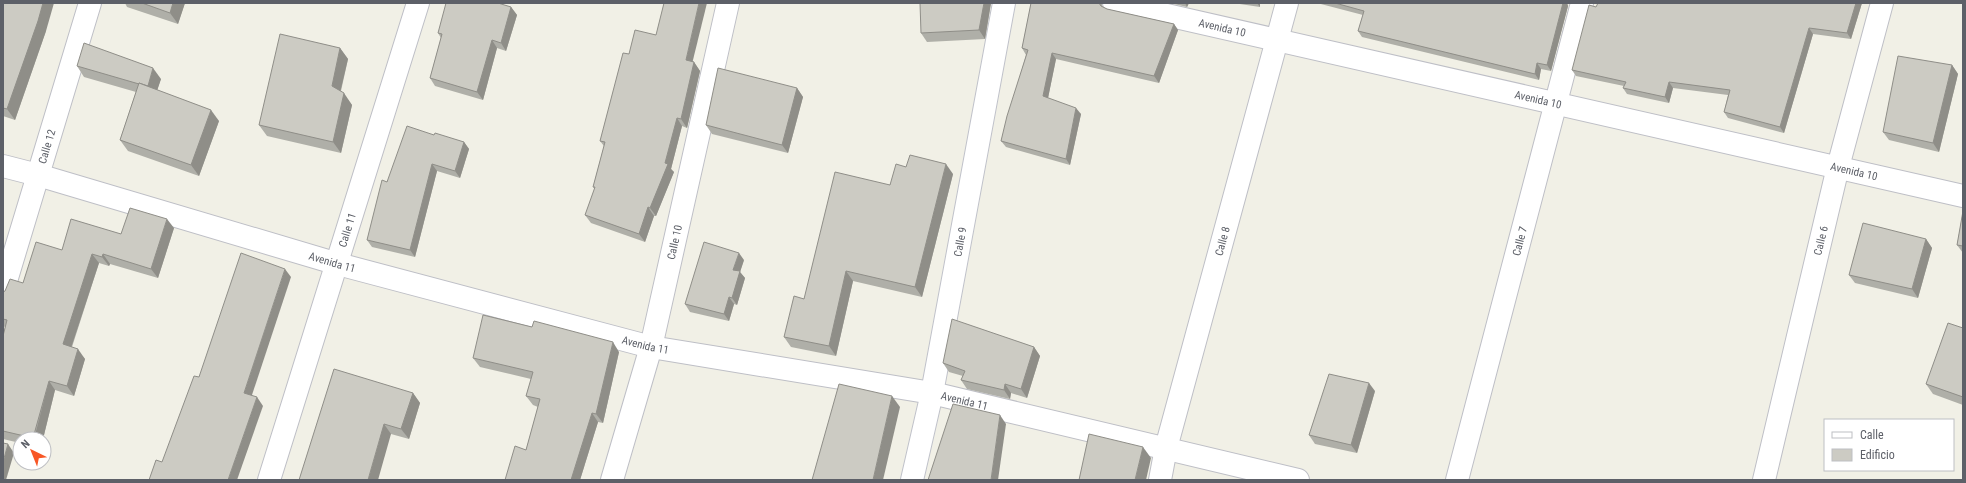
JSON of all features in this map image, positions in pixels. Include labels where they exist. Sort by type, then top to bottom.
[{"type":"street","name":"Calle 12","points":[[3,291],[90,3]]},
{"type":"street","name":"Calle 11","points":[[269,480],[338,264],[418,3]]},
{"type":"street","name":"Calle 10","points":[[612,480],[651,347],[728,3]]},
{"type":"street","name":"Calle 9","points":[[912,480],[932,392],[1004,3]]},
{"type":"street","name":"Avenida 10","points":[[1114,3],[1963,196]]},
{"type":"street","name":"Calle 8","points":[[1160,480],[1166,448],[1286,3]]},
{"type":"street","name":"Calle 7","points":[[1457,480],[1582,3]]},
{"type":"street","name":"Calle 6","points":[[1764,480],[1838,167],[1882,3]]},
{"type":"street","name":"Avenida 11","points":[[3,166],[38,174],[338,264],[651,347],[932,392],[1298,480]]},
{"type":"building","points":[[3,3],[43,3],[7,109],[3,108]]},
{"type":"building","points":[[142,3],[173,3],[170,13]]},
{"type":"building","points":[[446,3],[498,3],[511,7],[501,43],[492,40],[477,92],[430,78],[442,34],[438,33]]},
{"type":"building","points":[[664,3],[699,3],[686,60],[694,62],[681,119],[677,118],[665,163],[668,164],[650,208],[648,207],[639,234],[585,215],[595,187],[593,187],[605,142],[600,141],[623,53],[629,54],[635,30],[656,35]]},
{"type":"building","points":[[920,3],[984,3],[979,30],[921,33]]},
{"type":"building","points":[[1031,3],[1099,3],[1107,9],[1174,24],[1154,76],[1052,53],[1043,96],[1076,108],[1066,159],[1001,141],[1007,116],[1028,50],[1022,48]]},
{"type":"building","points":[[1335,3],[1563,3],[1547,65],[1537,63],[1535,74],[1358,31],[1364,11]]},
{"type":"building","points":[[1598,3],[1856,3],[1847,33],[1809,28],[1780,127],[1724,112],[1730,90],[1669,82],[1665,97],[1623,88],[1626,82],[1572,70],[1589,5],[1596,7]]},
{"type":"building","points":[[280,34],[340,48],[332,86],[344,93],[333,142],[259,125]]},
{"type":"building","points":[[84,43],[153,68],[148,86],[77,66]]},
{"type":"building","points":[[1898,56],[1952,65],[1933,143],[1883,132]]},
{"type":"building","points":[[718,68],[797,88],[782,145],[706,125]]},
{"type":"building","points":[[139,83],[211,110],[191,165],[120,140]]},
{"type":"building","points":[[407,126],[434,135],[435,133],[464,142],[455,171],[432,164],[410,250],[367,240],[382,180],[387,182]]},
{"type":"building","points":[[910,155],[946,164],[915,287],[846,271],[829,346],[784,337],[794,296],[804,299],[835,172],[890,185],[896,164],[906,167]]},
{"type":"building","points":[[130,208],[167,219],[151,269],[103,254],[102,257],[92,254],[63,344],[78,349],[67,386],[49,381],[35,431],[12,431],[12,433],[3,431],[3,336],[7,320],[3,319],[3,292],[5,291],[10,279],[23,283],[36,242],[62,250],[71,219],[121,234]]},
{"type":"building","points":[[1963,211],[1963,246],[1957,245]]},
{"type":"building","points":[[1863,223],[1926,239],[1912,289],[1849,275]]},
{"type":"building","points":[[704,242],[739,253],[733,270],[740,271],[732,298],[729,297],[724,314],[685,304]]},
{"type":"building","points":[[241,253],[285,269],[244,393],[257,397],[228,480],[149,480],[156,460],[162,462],[194,376],[199,377]]},
{"type":"building","points":[[483,315],[532,327],[534,321],[613,342],[596,414],[592,413],[571,480],[505,480],[515,446],[526,450],[540,399],[526,396],[533,372],[473,358]]},
{"type":"building","points":[[952,319],[1034,347],[1021,389],[1005,384],[1004,390],[961,380],[965,371],[943,363]]},
{"type":"building","points":[[1948,323],[1963,328],[1963,397],[1926,384]]},
{"type":"building","points":[[334,369],[413,393],[401,429],[384,424],[368,480],[299,480]]},
{"type":"building","points":[[1329,374],[1369,383],[1351,445],[1309,435]]},
{"type":"building","points":[[839,384],[892,396],[873,480],[812,480]]},
{"type":"building","points":[[953,404],[1000,415],[991,480],[928,480]]},
{"type":"building","points":[[1089,434],[1143,447],[1135,480],[1079,480]]},
{"type":"building","points":[[3,443],[8,444],[3,462]]}]
